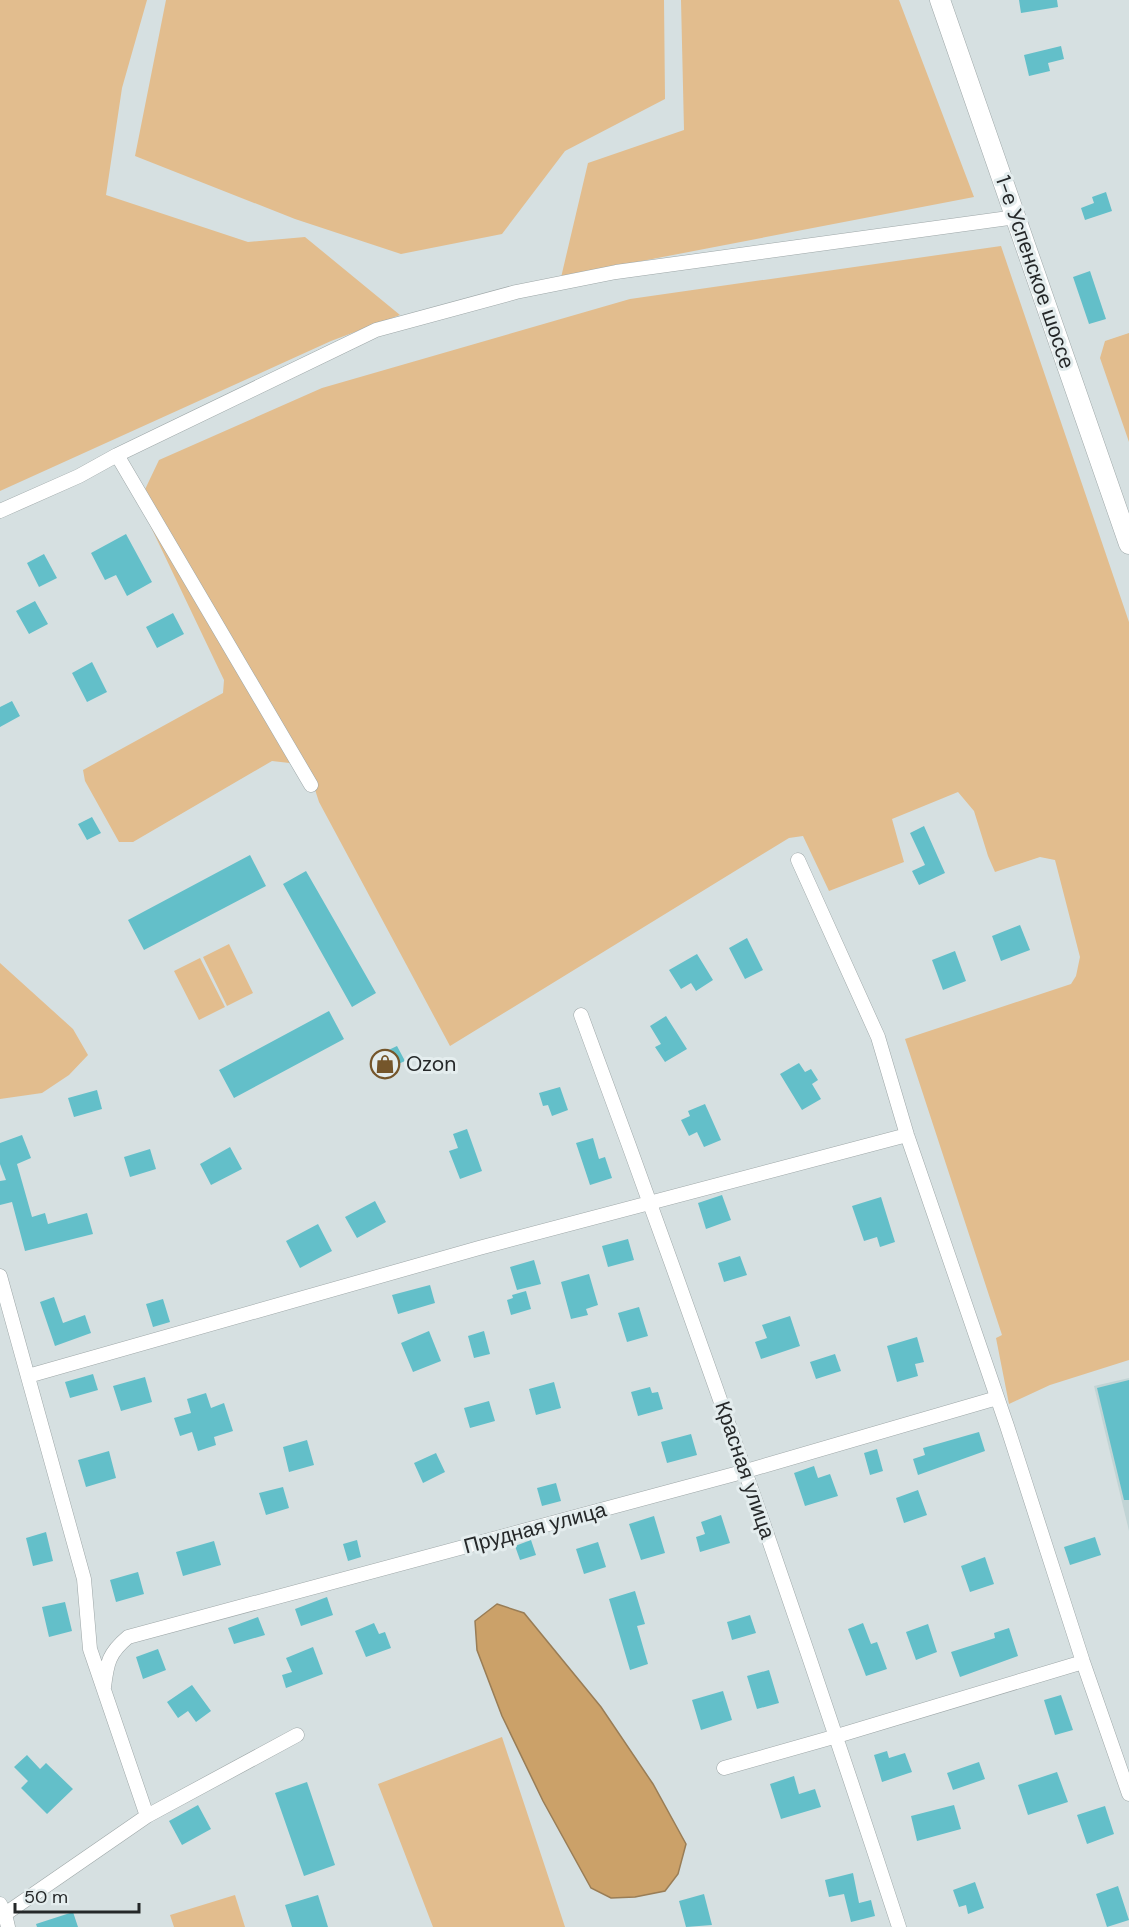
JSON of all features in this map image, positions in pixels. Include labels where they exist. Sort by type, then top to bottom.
[{"type":"main road","name":"1-е Успенское шоссе","points":[[940,0],[1129,544]]},
{"type":"street","points":[[0,511],[79,476],[117,455],[376,330],[505,295],[616,272],[1016,217]]},
{"type":"street","points":[[117,455],[311,784]]},
{"type":"street","points":[[798,860],[878,1037],[907,1135],[1129,1794]]},
{"type":"street","name":"Красная улица","points":[[581,1015],[651,1202],[746,1471],[837,1736],[899,1927]]},
{"type":"street","points":[[28,1376],[468,1251],[907,1135]]},
{"type":"street","points":[[0,1276],[84,1579],[90,1649],[147,1816]]},
{"type":"street","name":"Прудная улица","points":[[104,1686],[107,1664],[114,1649],[128,1637],[746,1471],[997,1398]]},
{"type":"street","points":[[724,1768],[1083,1662]]},
{"type":"street","points":[[4,1915],[147,1816],[297,1735]]},
{"type":"shaded area","points":[[0,0],[147,0],[122,88],[106,195],[248,242],[305,237],[400,315],[331,341],[0,491]]},
{"type":"shaded area","points":[[166,0],[664,0],[665,99],[565,151],[502,234],[401,254],[295,219],[135,156]]},
{"type":"shaded area","points":[[681,0],[899,0],[974,197],[616,266],[559,286],[588,163],[684,130]]},
{"type":"shaded area","points":[[1001,246],[1129,622],[1129,1360],[1050,1385],[1009,1404],[996,1338],[1002,1335],[905,1039],[1071,984],[1076,976],[1080,957],[1055,860],[1040,857],[995,872],[974,811],[958,792],[892,819],[904,862],[829,891],[803,836],[789,838],[450,1046],[319,802],[307,765],[272,761],[133,842],[119,842],[85,781],[83,770],[223,693],[224,680],[139,502],[159,460],[322,388],[630,299]]},
{"type":"shaded area","points":[[1129,333],[1129,442],[1100,358],[1105,341]]},
{"type":"shaded area","points":[[229,944],[253,993],[227,1006],[203,957]]},
{"type":"shaded area","points":[[200,958],[225,1007],[199,1020],[174,971]]},
{"type":"shaded area","points":[[0,963],[73,1029],[88,1055],[69,1075],[42,1093],[0,1099]]},
{"type":"shaded area","points":[[1129,1378],[1129,1531],[1094,1386]]},
{"type":"shaded area","points":[[497,1604],[524,1613],[601,1707],[653,1784],[686,1844],[678,1874],[665,1891],[635,1897],[611,1898],[591,1888],[543,1801],[502,1716],[477,1650],[475,1621]]},
{"type":"shaded area","points":[[502,1737],[565,1927],[433,1927],[378,1784]]},
{"type":"shaded area","points":[[235,1895],[245,1927],[174,1927],[170,1915]]},
{"type":"building","points":[[1019,0],[1057,0],[1058,7],[1021,13]]},
{"type":"building","points":[[1061,46],[1064,59],[1048,63],[1050,71],[1029,76],[1024,55]]},
{"type":"building","points":[[1106,192],[1112,211],[1085,220],[1081,208],[1094,203],[1092,197]]},
{"type":"building","points":[[1090,271],[1106,319],[1089,324],[1073,277]]},
{"type":"building","points":[[126,534],[152,582],[127,596],[116,575],[105,580],[91,553]]},
{"type":"building","points":[[44,554],[57,578],[39,587],[27,563]]},
{"type":"building","points":[[35,601],[48,624],[29,634],[16,611]]},
{"type":"building","points":[[173,613],[184,634],[157,648],[146,627]]},
{"type":"building","points":[[92,662],[107,692],[87,702],[72,673]]},
{"type":"building","points":[[12,701],[20,716],[0,727],[0,707]]},
{"type":"building","points":[[92,817],[101,833],[87,840],[78,824]]},
{"type":"building","points":[[924,826],[945,873],[919,885],[912,871],[925,865],[910,833]]},
{"type":"building","points":[[250,855],[266,886],[144,950],[128,920]]},
{"type":"building","points":[[306,871],[376,993],[352,1007],[283,884]]},
{"type":"building","points":[[1020,925],[1030,950],[1001,961],[992,936]]},
{"type":"building","points":[[747,938],[763,970],[745,979],[729,948]]},
{"type":"building","points":[[955,951],[966,981],[943,990],[932,960]]},
{"type":"building","points":[[697,954],[713,980],[696,991],[691,983],[681,989],[669,970]]},
{"type":"building","points":[[329,1011],[344,1039],[234,1098],[219,1070]]},
{"type":"building","points":[[666,1016],[687,1049],[665,1062],[655,1047],[661,1044],[650,1026]]},
{"type":"building","points":[[397,1046],[405,1061],[385,1070],[378,1055]]},
{"type":"building","points":[[799,1063],[805,1072],[811,1069],[818,1080],[812,1084],[821,1099],[802,1110],[780,1074]]},
{"type":"building","points":[[560,1087],[568,1110],[552,1116],[548,1105],[543,1106],[539,1093]]},
{"type":"building","points":[[97,1090],[102,1109],[74,1117],[68,1098]]},
{"type":"building","points":[[705,1104],[721,1140],[704,1147],[697,1132],[689,1136],[681,1120],[690,1116],[688,1111]]},
{"type":"building","points":[[467,1129],[482,1171],[460,1179],[449,1151],[458,1148],[453,1134]]},
{"type":"building","points":[[22,1135],[31,1158],[17,1164],[32,1217],[45,1213],[48,1224],[87,1213],[93,1234],[25,1251],[12,1202],[0,1205],[0,1181],[6,1180],[0,1164],[0,1143]]},
{"type":"building","points":[[593,1138],[599,1159],[605,1157],[612,1178],[590,1185],[576,1143]]},
{"type":"building","points":[[230,1147],[242,1169],[211,1185],[200,1164]]},
{"type":"building","points":[[150,1149],[156,1169],[130,1177],[124,1157]]},
{"type":"building","points":[[722,1195],[731,1220],[706,1229],[698,1203]]},
{"type":"building","points":[[881,1197],[895,1242],[880,1247],[877,1237],[864,1241],[852,1206]]},
{"type":"building","points":[[375,1201],[386,1222],[357,1238],[345,1217]]},
{"type":"building","points":[[318,1224],[332,1251],[300,1268],[286,1241]]},
{"type":"building","points":[[628,1239],[634,1260],[608,1267],[602,1246]]},
{"type":"building","points":[[740,1256],[747,1275],[724,1282],[718,1263]]},
{"type":"building","points":[[534,1260],[541,1284],[517,1290],[510,1267]]},
{"type":"building","points":[[589,1274],[598,1305],[586,1309],[588,1315],[571,1319],[561,1282]]},
{"type":"building","points":[[430,1285],[435,1303],[398,1314],[392,1295]]},
{"type":"building","points":[[526,1291],[531,1309],[511,1315],[507,1300],[513,1298],[512,1295]]},
{"type":"building","points":[[54,1297],[63,1323],[85,1315],[91,1333],[55,1346],[40,1302]]},
{"type":"building","points":[[163,1299],[170,1322],[153,1327],[146,1304]]},
{"type":"building","points":[[639,1307],[648,1336],[627,1342],[618,1313]]},
{"type":"building","points":[[790,1316],[800,1346],[761,1359],[755,1342],[767,1338],[762,1325]]},
{"type":"building","points":[[429,1331],[441,1361],[413,1372],[401,1343]]},
{"type":"building","points":[[484,1331],[490,1354],[474,1358],[468,1336]]},
{"type":"building","points":[[917,1337],[924,1362],[915,1364],[918,1376],[897,1382],[887,1346]]},
{"type":"building","points":[[835,1354],[841,1371],[816,1379],[810,1362]]},
{"type":"building","points":[[93,1374],[98,1390],[70,1398],[65,1382]]},
{"type":"building","points":[[145,1377],[152,1402],[121,1411],[113,1386]]},
{"type":"building","points":[[1129,1380],[1129,1500],[1124,1500],[1097,1388]]},
{"type":"building","points":[[554,1382],[561,1408],[536,1415],[529,1389]]},
{"type":"building","points":[[650,1387],[652,1393],[658,1392],[663,1409],[638,1416],[631,1392]]},
{"type":"building","points":[[206,1393],[211,1408],[224,1403],[233,1431],[214,1437],[216,1445],[198,1451],[192,1432],[180,1436],[174,1418],[191,1413],[187,1399]]},
{"type":"building","points":[[489,1401],[495,1421],[470,1428],[464,1408]]},
{"type":"building","points":[[979,1432],[985,1451],[918,1475],[913,1459],[925,1455],[923,1448]]},
{"type":"building","points":[[691,1434],[697,1455],[667,1463],[661,1442]]},
{"type":"building","points":[[307,1440],[314,1465],[289,1472],[283,1447]]},
{"type":"building","points":[[877,1449],[883,1471],[870,1475],[864,1453]]},
{"type":"building","points":[[109,1451],[116,1478],[86,1487],[78,1460]]},
{"type":"building","points":[[436,1453],[445,1472],[423,1483],[414,1463]]},
{"type":"building","points":[[814,1466],[818,1478],[830,1474],[838,1496],[805,1506],[794,1473]]},
{"type":"building","points":[[556,1483],[561,1501],[542,1506],[537,1488]]},
{"type":"building","points":[[283,1487],[289,1508],[266,1515],[259,1493]]},
{"type":"building","points":[[918,1490],[927,1515],[904,1523],[896,1498]]},
{"type":"building","points":[[721,1515],[730,1543],[700,1552],[696,1537],[705,1534],[701,1522]]},
{"type":"building","points":[[654,1516],[665,1553],[641,1560],[629,1524]]},
{"type":"building","points":[[46,1532],[53,1561],[33,1566],[26,1538]]},
{"type":"building","points":[[1095,1537],[1101,1555],[1070,1565],[1064,1547]]},
{"type":"building","points":[[357,1540],[361,1557],[348,1561],[343,1544]]},
{"type":"building","points":[[531,1540],[536,1555],[520,1560],[515,1546]]},
{"type":"building","points":[[214,1541],[221,1565],[183,1576],[176,1552]]},
{"type":"building","points":[[598,1542],[606,1567],[584,1574],[576,1549]]},
{"type":"building","points":[[985,1557],[994,1584],[970,1592],[961,1566]]},
{"type":"building","points":[[138,1572],[144,1594],[116,1602],[110,1580]]},
{"type":"building","points":[[635,1591],[645,1624],[637,1626],[648,1664],[630,1670],[609,1599]]},
{"type":"building","points":[[327,1597],[333,1615],[301,1626],[295,1609]]},
{"type":"building","points":[[65,1602],[72,1631],[49,1637],[42,1607]]},
{"type":"building","points":[[750,1615],[756,1633],[732,1640],[727,1622]]},
{"type":"building","points":[[258,1617],[265,1635],[234,1644],[228,1628]]},
{"type":"building","points":[[374,1623],[379,1634],[385,1632],[391,1648],[366,1657],[355,1631]]},
{"type":"building","points":[[863,1623],[871,1644],[877,1642],[887,1669],[866,1676],[848,1629]]},
{"type":"building","points":[[928,1624],[937,1652],[916,1660],[906,1632]]},
{"type":"building","points":[[1009,1628],[1018,1656],[960,1677],[951,1652],[995,1638],[994,1633]]},
{"type":"building","points":[[313,1647],[323,1674],[286,1688],[282,1675],[292,1672],[286,1658]]},
{"type":"building","points":[[158,1649],[166,1670],[143,1679],[136,1657]]},
{"type":"building","points":[[769,1670],[779,1703],[757,1709],[747,1676]]},
{"type":"building","points":[[192,1685],[211,1711],[196,1722],[188,1711],[178,1718],[167,1702]]},
{"type":"building","points":[[723,1691],[732,1720],[701,1730],[692,1700]]},
{"type":"building","points":[[1061,1695],[1073,1730],[1055,1735],[1044,1700]]},
{"type":"building","points":[[887,1751],[889,1758],[905,1753],[912,1772],[882,1782],[874,1755]]},
{"type":"building","points":[[27,1755],[40,1769],[46,1763],[73,1789],[47,1814],[21,1788],[28,1781],[14,1767]]},
{"type":"building","points":[[979,1762],[985,1779],[953,1790],[947,1773]]},
{"type":"building","points":[[1057,1772],[1068,1802],[1028,1815],[1018,1785]]},
{"type":"building","points":[[794,1776],[799,1794],[815,1789],[821,1807],[781,1819],[770,1784]]},
{"type":"building","points":[[307,1782],[335,1865],[304,1876],[275,1793]]},
{"type":"building","points":[[198,1805],[211,1829],[182,1845],[169,1821]]},
{"type":"building","points":[[954,1805],[961,1829],[917,1841],[911,1816]]},
{"type":"building","points":[[1105,1806],[1114,1834],[1087,1844],[1077,1815]]},
{"type":"building","points":[[853,1873],[859,1903],[871,1900],[875,1916],[851,1922],[844,1894],[829,1897],[825,1880]]},
{"type":"building","points":[[975,1882],[984,1908],[968,1914],[966,1905],[959,1907],[953,1890]]},
{"type":"building","points":[[1118,1886],[1129,1920],[1107,1927],[1096,1894]]},
{"type":"building","points":[[704,1894],[712,1925],[686,1927],[679,1901]]},
{"type":"building","points":[[318,1895],[328,1927],[292,1927],[285,1905]]},
{"type":"building","points":[[73,1912],[78,1927],[37,1927],[36,1924]]},
{"type":"place","name":"Ozon","points":[[385,1064]]}]
